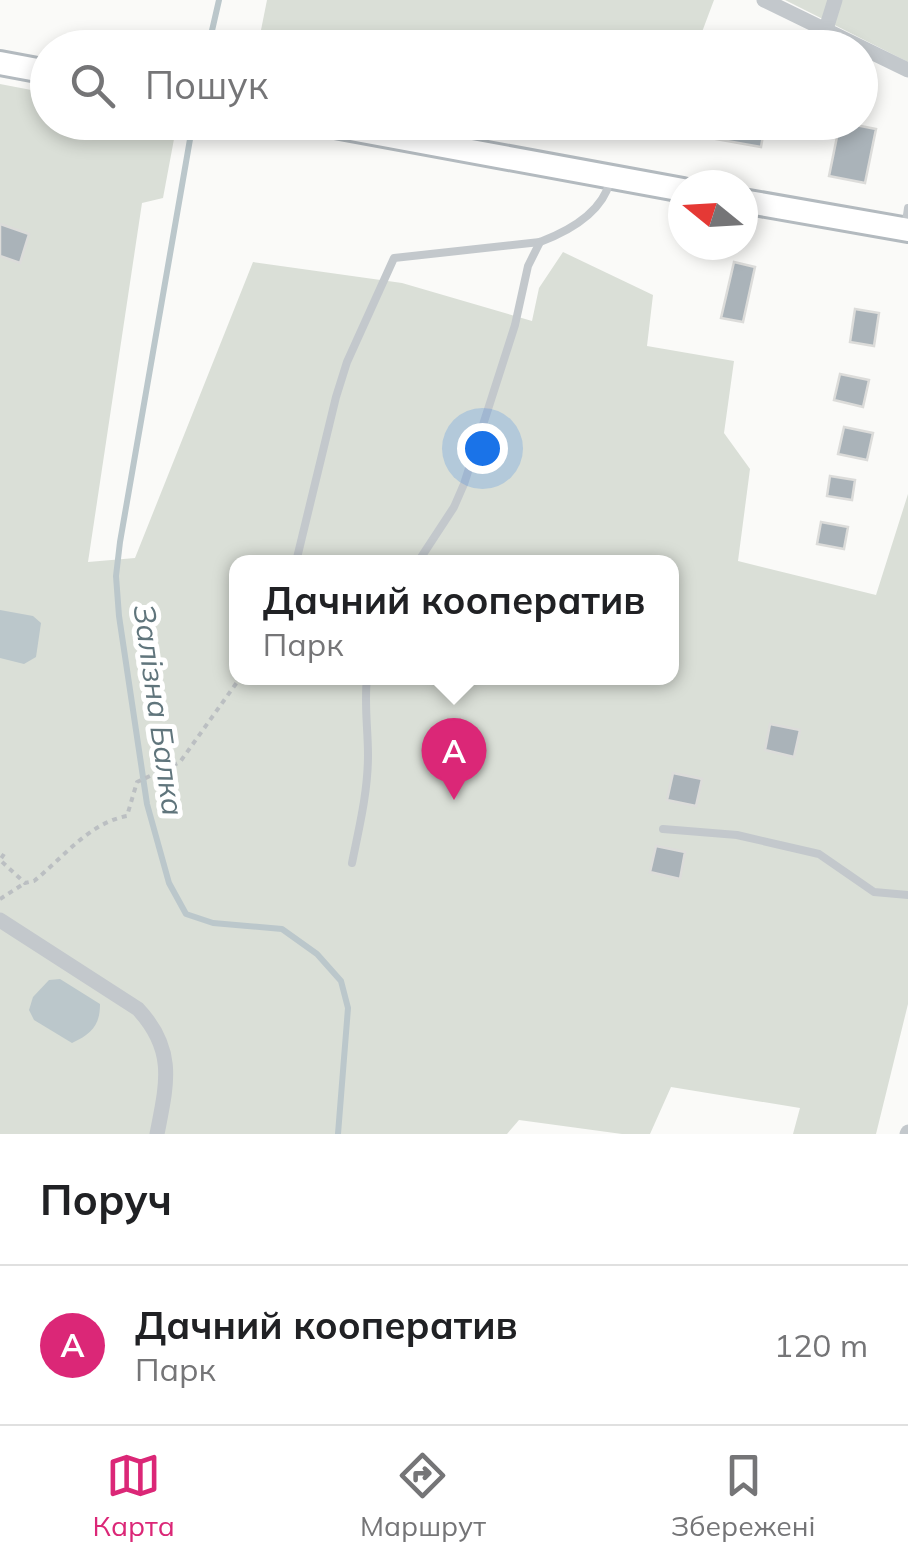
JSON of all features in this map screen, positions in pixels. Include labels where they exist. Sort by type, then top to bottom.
[{"type":"main road","points":[[0,63],[30,69]]},
{"type":"main road","points":[[411,140],[668,187]]},
{"type":"main road","points":[[758,203],[849,220],[907,223]]},
{"type":"street","points":[[764,0],[826,30],[834,0]]},
{"type":"street","points":[[878,55],[908,70]]},
{"type":"street","points":[[0,920],[138,1008],[156,1028],[166,1066],[157,1134]]},
{"type":"lane","points":[[298,555],[341,379],[394,258],[540,242],[563,234],[601,204],[610,177]]},
{"type":"lane","points":[[423,555],[464,484],[515,324],[528,266],[540,242]]},
{"type":"lane","points":[[352,864],[366,785],[367,685]]},
{"type":"lane","points":[[663,829],[737,835],[819,854],[874,892],[908,895]]},
{"type":"path","points":[[0,899],[25,882],[34,881],[108,819],[127,816],[136,782],[180,762],[235,685]]},
{"type":"path","points":[[4,854],[0,860],[25,882]]},
{"type":"shaded area","points":[[267,0],[714,0],[703,30],[261,30]]},
{"type":"shaded area","points":[[785,0],[908,0],[908,62],[878,47],[878,30],[845,30]]},
{"type":"shaded area","points":[[0,84],[30,90],[30,140],[174,140],[163,198],[142,203],[88,562],[135,558],[253,262],[402,283],[532,321],[539,288],[563,252],[653,295],[647,346],[734,361],[724,433],[750,469],[738,561],[876,595],[908,494],[908,1004],[876,1134],[793,1134],[800,1108],[671,1087],[650,1134],[519,1120],[507,1134],[0,1134]]},
{"type":"shaded area","points":[[0,610],[33,616],[41,623],[36,657],[24,664],[0,658]]},
{"type":"shaded area","points":[[60,979],[100,1004],[93,1028],[72,1043],[34,1020],[29,1010],[33,997],[49,980]]},
{"type":"building","points":[[722,140],[762,140],[761,147]]},
{"type":"building","points":[[836,140],[874,140],[865,183],[829,176]]},
{"type":"building","points":[[0,224],[29,234],[20,263],[0,256]]},
{"type":"building","points":[[734,262],[755,267],[743,322],[721,318]]},
{"type":"building","points":[[855,309],[879,313],[874,346],[850,342]]},
{"type":"building","points":[[840,374],[869,380],[863,407],[834,400]]},
{"type":"building","points":[[844,427],[873,433],[867,460],[838,454]]},
{"type":"building","points":[[830,476],[855,480],[852,500],[827,496]]},
{"type":"building","points":[[821,522],[848,527],[844,549],[817,544]]},
{"type":"building","points":[[770,724],[800,730],[794,757],[765,750]]},
{"type":"building","points":[[673,773],[702,779],[696,806],[667,800]]},
{"type":"building","points":[[656,846],[685,852],[680,879],[650,872]]},
{"type":"waterway","name":"Залізна Балка","points":[[212,30],[219,0]]},
{"type":"waterway","name":"Залізна Балка","points":[[190,140],[116,576],[147,804],[169,883],[186,914],[213,923],[282,929],[317,954],[341,981],[348,1008],[338,1134]]},
{"type":"place","name":"Дачний кооператив","points":[[454,800]]}]
